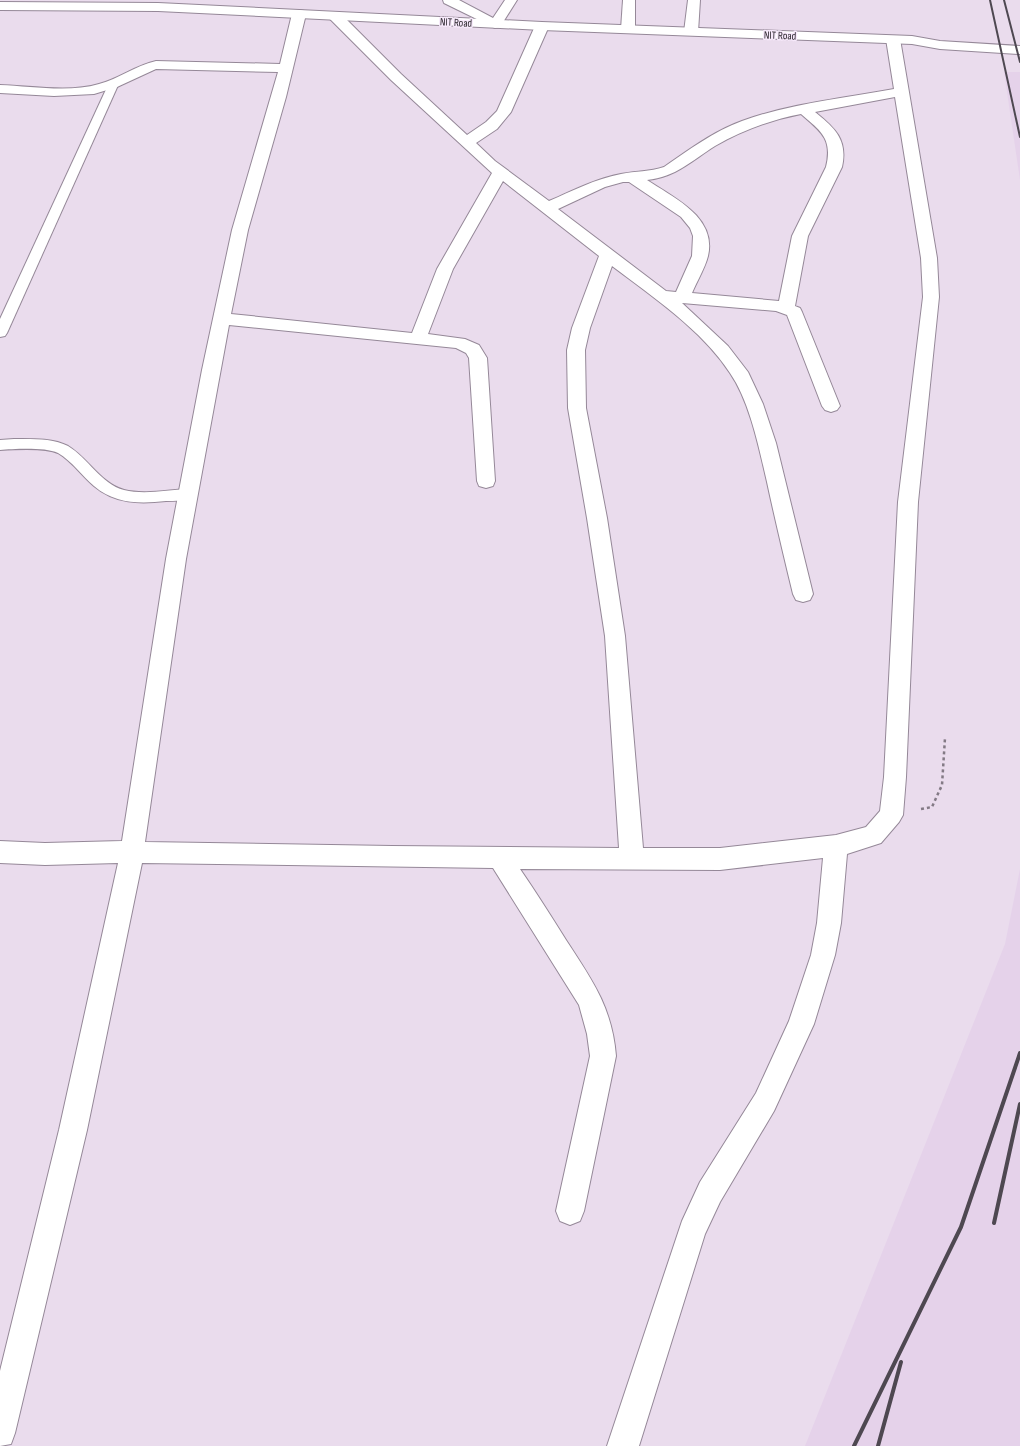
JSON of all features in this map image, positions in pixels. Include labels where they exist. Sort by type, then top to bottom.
[{"type":"street","points":[[449,0],[495,24],[511,0]]},
{"type":"street","points":[[628,0],[628,29]]},
{"type":"street","points":[[691,32],[694,0]]},
{"type":"street","name":"NIT Road","points":[[0,6],[41,3],[158,7],[495,24],[893,39],[912,40],[940,45],[1020,50]]},
{"type":"street","points":[[0,1433],[73,1130],[132,852],[176,559],[240,230],[286,68],[299,14]]},
{"type":"street","points":[[334,15],[396,77],[500,172],[685,314],[722,350],[742,378],[754,404],[767,443],[803,594]]},
{"type":"street","points":[[466,142],[487,130],[497,122],[504,112],[542,26]]},
{"type":"street","name":"NIT Road","points":[[912,40],[937,36],[1020,41]]},
{"type":"street","points":[[0,852],[45,854],[132,852],[500,858],[720,859],[836,846],[872,836],[891,815],[895,777],[908,502],[931,297],[929,258],[893,39]]},
{"type":"street","points":[[0,89],[94,90],[106,87],[144,67],[156,65],[286,68]]},
{"type":"street","points":[[547,208],[600,184],[631,176],[659,174],[669,170],[710,143],[747,124],[803,109],[901,92]]},
{"type":"street","points":[[786,308],[800,236],[837,157],[833,137],[803,109]]},
{"type":"street","points":[[418,339],[445,269],[500,172]]},
{"type":"street","points":[[631,176],[687,214],[698,227],[701,236],[700,256],[682,298]]},
{"type":"street","points":[[608,255],[581,328],[576,350],[577,408],[597,518],[615,636],[632,859]]},
{"type":"street","points":[[662,296],[764,304],[786,308],[794,312],[799,321],[831,406]]},
{"type":"street","points":[[222,319],[459,343],[473,349],[478,358],[486,481]]},
{"type":"street","points":[[623,1446],[692,1231],[710,1192],[765,1102],[801,1024],[824,948],[829,923],[836,846]]},
{"type":"street","points":[[500,858],[589,998],[602,1038],[603,1056],[570,1211]]},
{"type":"lane","points":[[0,332],[114,83]]},
{"type":"lane","points":[[0,445],[25,444],[62,449],[113,492],[125,496],[147,497],[188,494]]},
{"type":"path","points":[[891,815],[932,807],[942,785],[945,738]]},
{"type":"shaded area","points":[[1004,72],[1020,72],[1020,180]]},
{"type":"shaded area","points":[[1020,869],[1020,1446],[805,1446],[1005,944]]},
{"type":"railway","points":[[990,0],[1020,137]]},
{"type":"railway","points":[[1004,0],[1020,62]]},
{"type":"railway","points":[[854,1446],[961,1227],[1020,1053]]},
{"type":"railway","points":[[994,1223],[1020,1104]]},
{"type":"railway","points":[[878,1446],[901,1362]]}]
